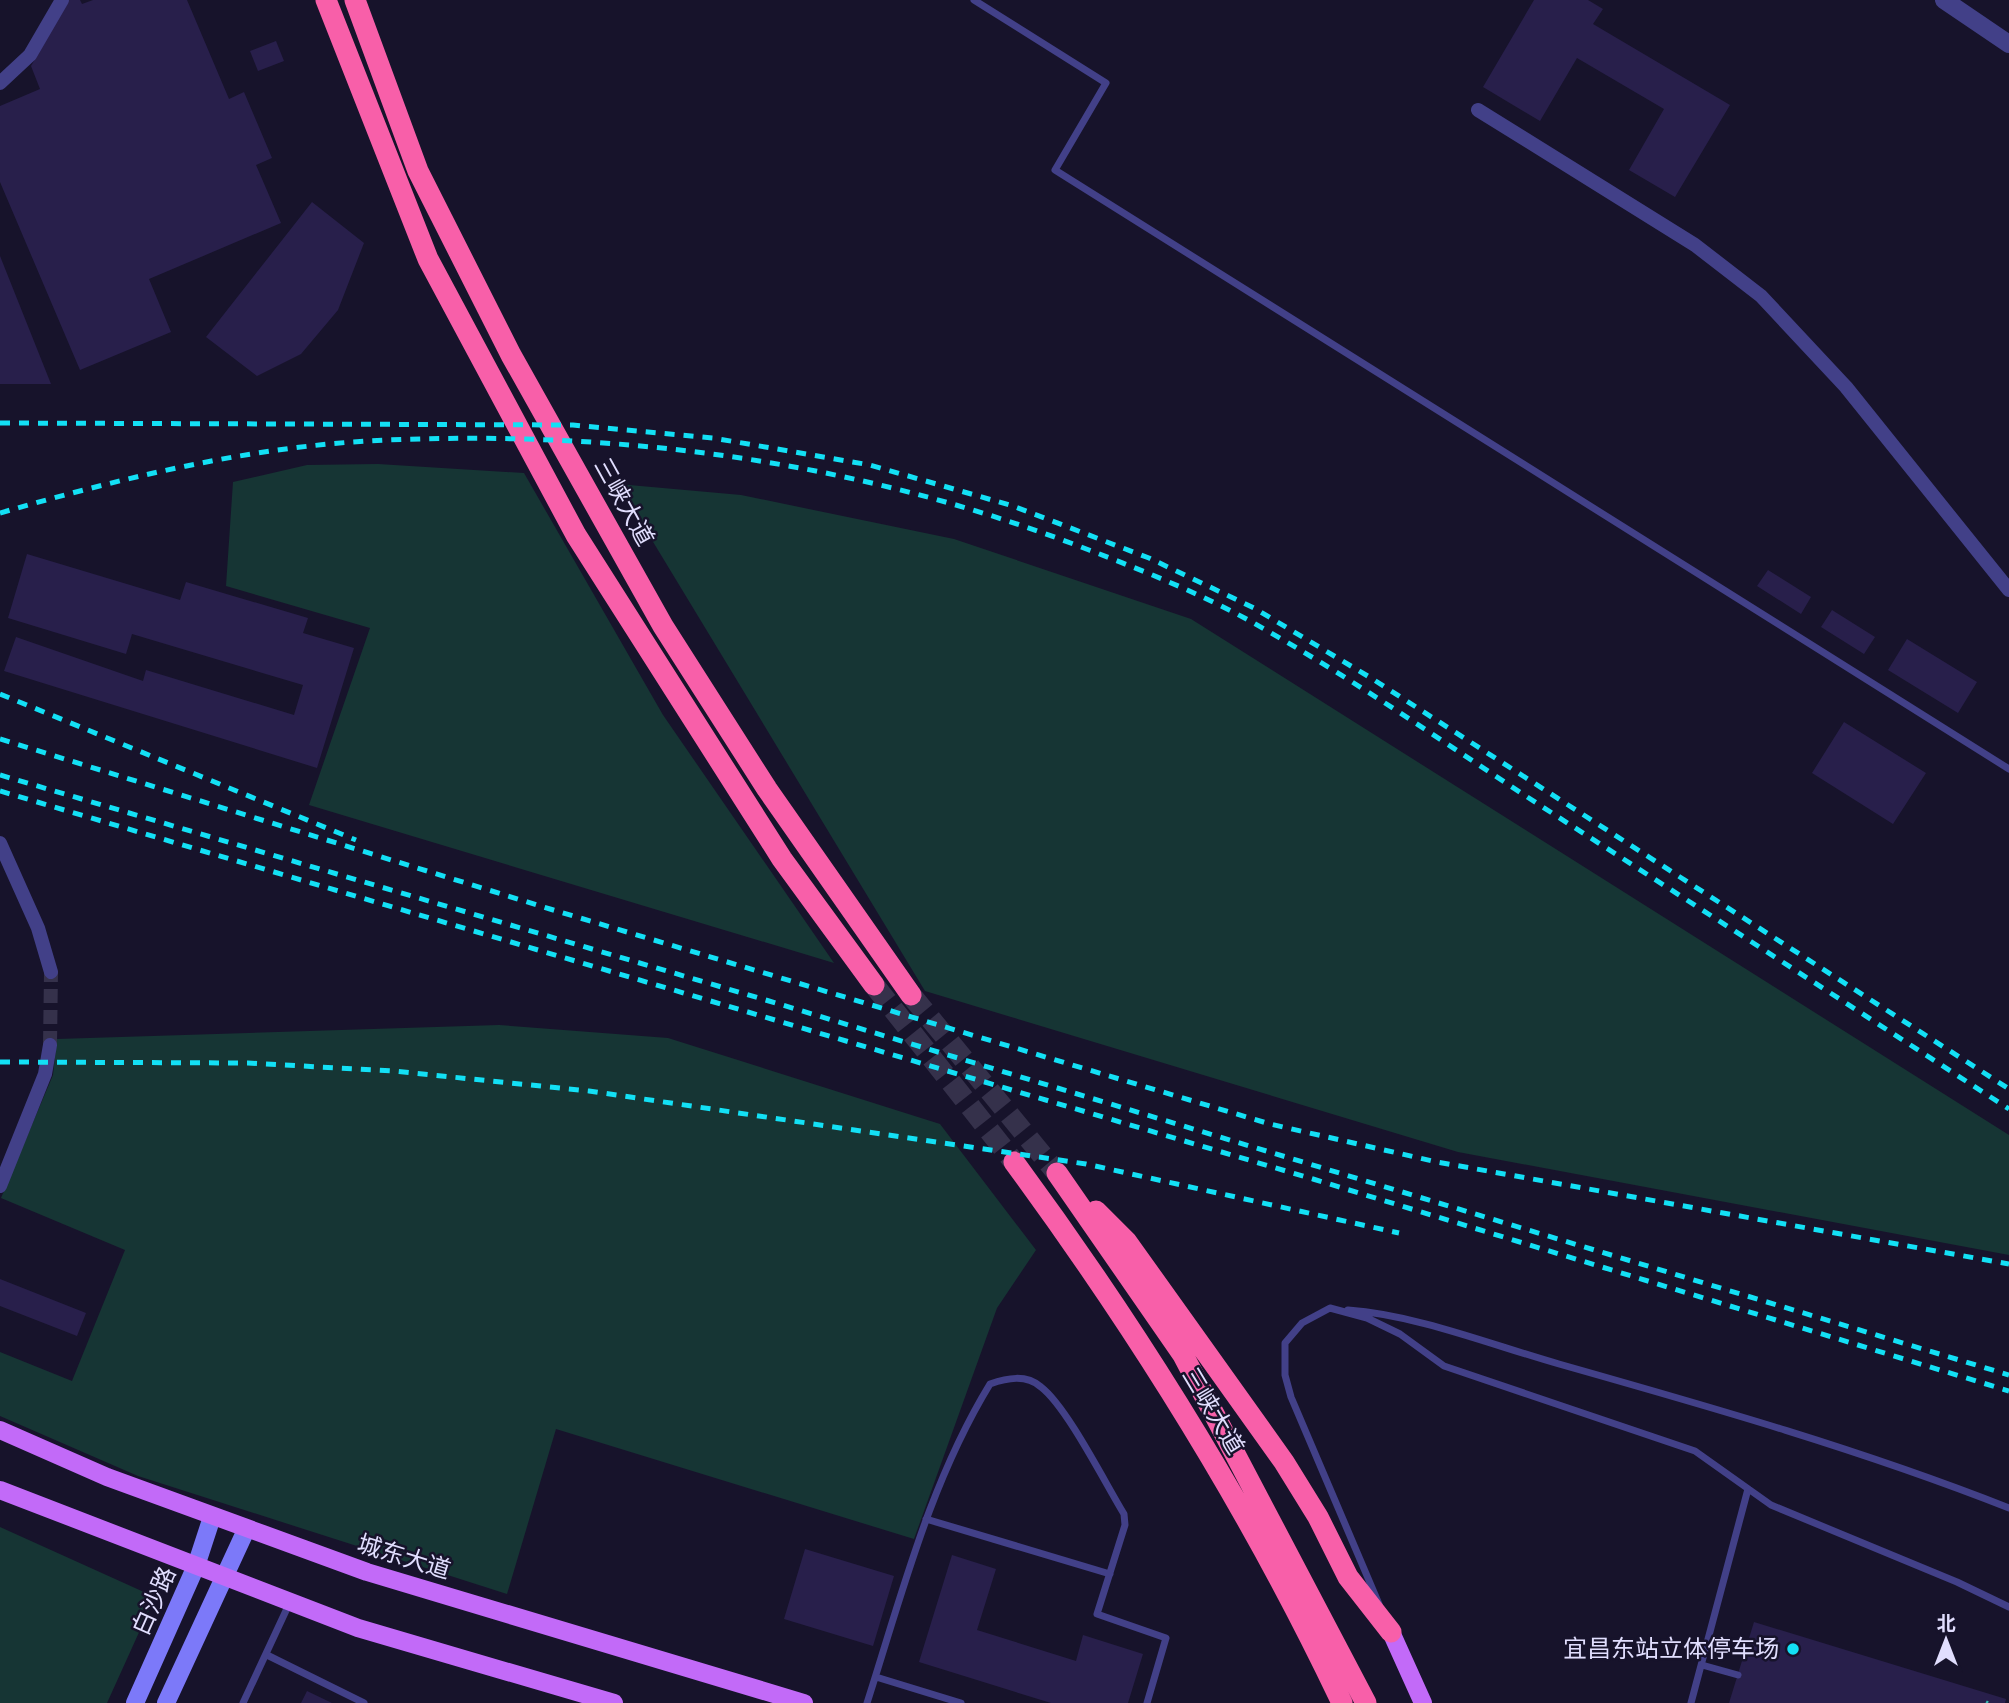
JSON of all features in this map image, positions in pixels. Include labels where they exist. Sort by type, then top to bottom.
[{"type":"highway","points":[[326,0],[428,259],[576,535],[774,848],[874,985]]},
{"type":"highway","name":"三峡大道","points":[[355,0],[418,170],[518,366],[663,626],[767,789],[911,995]]},
{"type":"highway","name":"三峡大道","points":[[1014,1162],[1145,1347],[1258,1538],[1342,1703]]},
{"type":"highway","name":"三峡大道","points":[[1366,1703],[1183,1355],[1057,1173],[1127,1242],[1284,1462],[1318,1517],[1348,1577],[1391,1632]]},
{"type":"main road","name":"城东大道","points":[[0,1430],[107,1477],[367,1572],[804,1703]]},
{"type":"main road","points":[[0,1490],[358,1628],[614,1703]]},
{"type":"main road","name":"白沙路","points":[[135,1703],[197,1566],[212,1517]]},
{"type":"main road","points":[[166,1703],[246,1530]]},
{"type":"main road","points":[[1391,1632],[1423,1703]]},
{"type":"street","points":[[0,83],[30,55],[62,0]]},
{"type":"street","points":[[1944,0],[2009,44]]},
{"type":"street","points":[[1478,110],[1695,245],[1761,296],[1846,387],[2009,590]]},
{"type":"street","points":[[0,842],[38,928],[51,972]]},
{"type":"street","points":[[0,1186],[45,1074],[50,1045]]},
{"type":"lane","points":[[974,0],[1106,83],[1055,170],[2009,769]]},
{"type":"lane","points":[[1330,1308],[1367,1318],[1400,1334],[1444,1366],[1695,1451],[1771,1506],[1957,1582],[2009,1607]]},
{"type":"lane","points":[[1391,1632],[1284,1375],[1284,1343],[1302,1323],[1330,1308],[1368,1311],[1418,1324],[1770,1424],[1895,1465],[2009,1508]]},
{"type":"lane","points":[[867,1703],[926,1519],[965,1423],[990,1384],[1012,1377],[1040,1385],[1058,1405],[1124,1514],[1125,1525],[1097,1614],[1166,1638],[1147,1703]]},
{"type":"lane","points":[[1691,1703],[1748,1489]]},
{"type":"lane","points":[[926,1519],[1110,1574]]},
{"type":"lane","points":[[243,1703],[290,1602]]},
{"type":"lane","points":[[267,1655],[364,1703]]},
{"type":"lane","points":[[1702,1665],[1738,1675]]},
{"type":"lane","points":[[876,1677],[961,1703]]},
{"type":"green space","points":[[378,464],[524,473],[663,715],[834,963],[309,805],[370,628],[226,586],[233,482],[307,465]]},
{"type":"green space","points":[[618,484],[741,495],[954,539],[1191,619],[2009,1135],[2009,1255],[1458,1152],[925,991]]},
{"type":"green space","points":[[499,1025],[668,1038],[940,1124],[1036,1250],[997,1308],[914,1539],[556,1429],[507,1594],[138,1476],[0,1416],[0,1352],[72,1381],[125,1250],[1,1198],[53,1075],[57,1039]]},
{"type":"green space","points":[[0,1527],[155,1597],[107,1703],[0,1703]]},
{"type":"building","points":[[68,0],[80,0],[82,4],[93,0],[187,0],[229,99],[244,92],[272,158],[256,165],[281,223],[149,279],[171,332],[80,370],[0,182],[0,106],[40,89],[31,66]]},
{"type":"building","points":[[1534,0],[1588,0],[1603,9],[1593,24],[1730,105],[1675,197],[1629,170],[1664,109],[1577,58],[1540,121],[1483,87]]},
{"type":"building","points":[[276,41],[284,61],[258,71],[250,51]]},
{"type":"building","points":[[312,202],[364,243],[338,310],[301,354],[257,376],[206,337]]},
{"type":"building","points":[[0,256],[51,384],[0,384]]},
{"type":"building","points":[[27,554],[180,600],[186,582],[308,618],[303,633],[354,648],[317,768],[4,671],[16,637],[143,681],[146,670],[294,715],[303,685],[132,634],[126,654],[8,618]]},
{"type":"building","points":[[1768,570],[1811,597],[1801,614],[1757,586]]},
{"type":"building","points":[[1832,610],[1875,637],[1864,654],[1821,627]]},
{"type":"building","points":[[1907,639],[1977,682],[1958,713],[1888,670]]},
{"type":"building","points":[[1844,722],[1926,773],[1893,824],[1812,773]]},
{"type":"building","points":[[0,1279],[86,1313],[77,1336],[0,1306]]},
{"type":"building","points":[[805,1549],[894,1576],[873,1646],[784,1619]]},
{"type":"building","points":[[952,1555],[996,1569],[977,1630],[1076,1661],[1083,1635],[1143,1654],[1128,1703],[1051,1703],[919,1662]]},
{"type":"building","name":"宜昌东站立体停车场","points":[[1754,1622],[2006,1699],[2005,1703],[1729,1703]]},
{"type":"building","points":[[307,1691],[332,1703],[301,1703]]},
{"type":"tunnel","points":[[50,1045],[51,972]]},
{"type":"tunnel","points":[[874,985],[1014,1162]]},
{"type":"tunnel","points":[[911,995],[1057,1173]]},
{"type":"railway","points":[[0,423],[573,425],[713,438],[870,465],[1013,506],[1149,558],[1254,608],[1371,678],[2009,1089]]},
{"type":"railway","points":[[0,513],[143,475],[290,448],[388,440],[478,438],[656,447],[744,459],[832,474],[919,495],[1004,520],[1171,583],[1231,611],[1287,642],[1396,710],[2009,1109]]},
{"type":"railway","points":[[0,694],[356,840]]},
{"type":"railway","points":[[0,739],[550,909],[1270,1124],[1437,1162],[2009,1264]]},
{"type":"railway","points":[[0,775],[769,1001],[2009,1375]]},
{"type":"railway","points":[[0,791],[1313,1179],[2009,1391]]},
{"type":"railway","points":[[0,1062],[248,1063],[393,1071],[589,1091],[1086,1164],[1399,1233]]},
{"type":"place","name":"宜昌东站立体停车场","points":[[1793,1649]]}]
